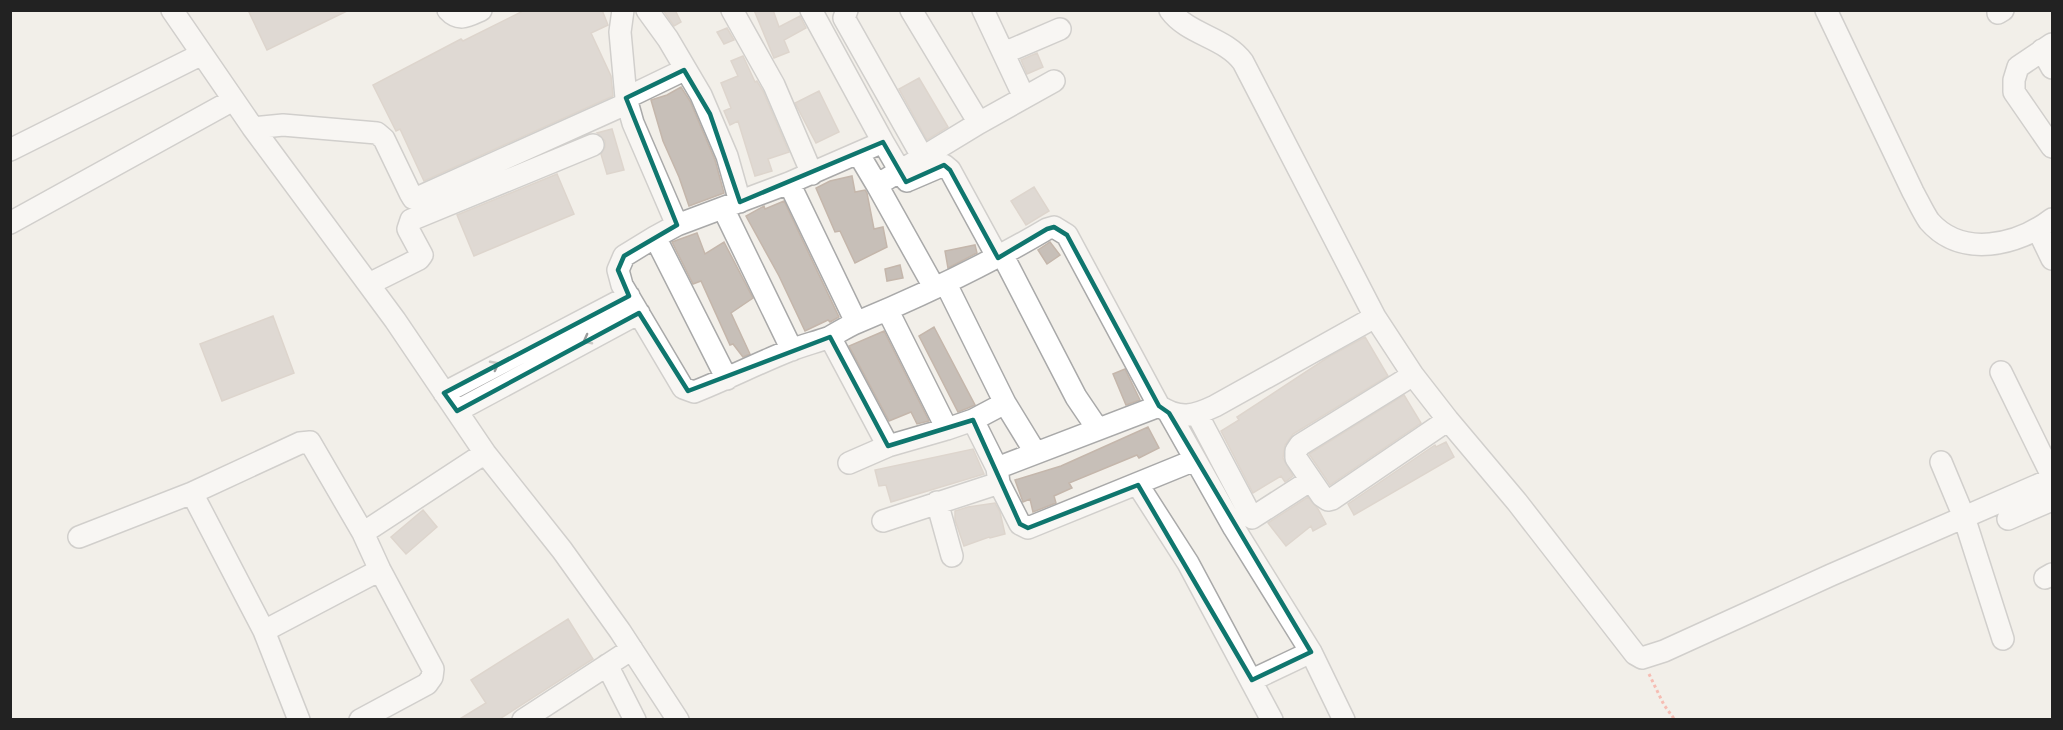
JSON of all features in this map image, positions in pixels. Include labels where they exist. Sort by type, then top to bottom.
[{"type":"street","points":[[172,10],[200,55],[308,206],[369,284],[485,453],[562,550],[632,648],[678,720]]},
{"type":"street","points":[[448,10],[457,17],[463,18],[481,10]]},
{"type":"street","points":[[623,10],[620,32],[627,100],[633,123],[676,225]]},
{"type":"street","points":[[647,10],[668,39],[710,114],[727,156],[731,205],[792,350]]},
{"type":"street","points":[[732,10],[774,85],[812,174]]},
{"type":"street","points":[[812,10],[883,142],[904,176]]},
{"type":"street","points":[[847,10],[844,18],[923,158]]},
{"type":"street","points":[[910,10],[979,123]]},
{"type":"street","points":[[982,10],[1024,97]]},
{"type":"street","points":[[1170,10],[1182,22],[1218,41],[1243,62],[1375,317],[1413,375],[1517,501],[1615,630],[1635,654],[1642,658],[1664,651],[1831,574],[2052,478],[2001,372]]},
{"type":"street","points":[[1826,10],[1913,192],[1929,220],[1944,234],[1970,244],[1988,245],[2007,243],[2045,224],[2052,259]]},
{"type":"street","points":[[1004,53],[1060,29]]},
{"type":"street","points":[[2049,54],[2018,67],[2014,80],[2014,92],[2052,147]]},
{"type":"street","points":[[10,150],[200,55]]},
{"type":"street","points":[[253,128],[283,125],[377,133],[384,140],[413,198],[627,100],[684,70]]},
{"type":"street","points":[[880,190],[904,176],[923,158],[1054,81]]},
{"type":"street","points":[[10,223],[232,100]]},
{"type":"street","points":[[883,142],[812,174],[676,225],[624,256],[618,270],[622,285],[683,388],[694,392],[792,350],[830,337],[856,322],[888,311],[1000,257],[1054,227],[1067,235],[1164,409],[1311,652],[1344,720]]},
{"type":"street","points":[[369,284],[419,259],[422,255],[408,229],[411,220],[593,145]]},
{"type":"street","points":[[858,153],[940,285],[1005,403],[1035,452]]},
{"type":"street","points":[[904,176],[920,174],[944,165],[950,170],[1076,398],[1097,428]]},
{"type":"street","points":[[789,183],[856,322]]},
{"type":"street","points":[[655,237],[727,379]]},
{"type":"street","points":[[444,393],[545,351],[634,305]]},
{"type":"street","points":[[888,311],[947,429]]},
{"type":"street","points":[[883,521],[937,502],[998,475],[1035,452],[1097,428],[1164,409],[1185,415],[1197,414],[1375,317]]},
{"type":"street","points":[[830,337],[888,447]]},
{"type":"street","points":[[457,411],[545,351]]},
{"type":"street","points":[[1413,375],[1300,445],[1296,451],[1296,458],[1323,496],[1328,500],[1332,499],[1448,420]]},
{"type":"street","points":[[849,463],[888,447],[973,420],[1005,403]]},
{"type":"street","points":[[1197,414],[1252,518],[1311,480]]},
{"type":"street","points":[[973,420],[1020,524],[1028,528],[1195,460]]},
{"type":"street","points":[[79,537],[192,492],[300,443],[310,442],[363,533],[380,570],[433,669],[432,677],[427,684],[360,720]]},
{"type":"street","points":[[363,533],[485,453]]},
{"type":"street","points":[[1941,462],[1964,517],[2003,639]]},
{"type":"street","points":[[1138,485],[1188,563],[1272,720]]},
{"type":"street","points":[[192,492],[264,631],[299,720]]},
{"type":"street","points":[[2008,519],[2052,500]]},
{"type":"street","points":[[937,502],[952,556]]},
{"type":"street","points":[[264,631],[380,570]]},
{"type":"street","points":[[523,720],[632,648]]},
{"type":"street","points":[[1252,680],[1311,652]]},
{"type":"street","points":[[607,665],[635,720]]},
{"type":"path","points":[[1642,658],[1664,705],[1674,720]]},
{"type":"highlighted area","points":[[684,70],[710,114],[740,202],[883,142],[906,182],[944,165],[950,170],[998,258],[1047,229],[1054,227],[1067,235],[1159,406],[1169,413],[1311,652],[1252,680],[1138,485],[1028,528],[1020,524],[973,420],[888,446],[830,337],[688,391],[639,313],[457,411],[444,393],[629,296],[618,270],[624,256],[677,225],[626,98]]},
{"type":"building","points":[[248,10],[349,10],[267,50]]},
{"type":"building","points":[[525,10],[602,10],[608,25],[591,33],[611,76],[613,96],[424,181],[400,129],[396,131],[373,85],[461,39],[463,41]]},
{"type":"building","points":[[663,10],[675,10],[681,22],[674,26]]},
{"type":"building","points":[[754,10],[773,10],[779,27],[800,16],[806,28],[784,40],[789,52],[774,58]]},
{"type":"building","points":[[727,28],[734,40],[724,44],[717,32]]},
{"type":"building","points":[[1037,53],[1043,67],[1027,74],[1021,60]]},
{"type":"building","points":[[743,56],[755,82],[757,81],[763,91],[789,152],[768,159],[772,171],[755,176],[738,121],[730,125],[724,111],[731,108],[721,83],[738,76],[731,61]]},
{"type":"building","points":[[919,78],[948,127],[927,140],[899,89]]},
{"type":"building","points":[[681,87],[690,101],[715,160],[724,193],[689,206],[663,141],[651,100]]},
{"type":"building","points":[[819,91],[839,132],[816,143],[795,103]]},
{"type":"building","points":[[612,129],[624,170],[607,174],[601,154],[605,141],[597,133]]},
{"type":"building","points":[[557,174],[574,214],[474,256],[457,215]]},
{"type":"building","points":[[852,176],[855,192],[865,190],[867,193],[874,229],[883,227],[887,247],[855,263],[840,231],[835,232],[816,188],[830,181]]},
{"type":"building","points":[[1034,187],[1049,211],[1026,225],[1011,201]]},
{"type":"building","points":[[784,201],[839,317],[805,331],[779,276],[746,216],[764,206],[765,209]]},
{"type":"building","points":[[697,233],[705,254],[724,242],[753,298],[731,313],[750,354],[743,357],[733,344],[730,345],[701,281],[693,284],[672,242]]},
{"type":"building","points":[[1050,242],[1060,255],[1047,264],[1038,250]]},
{"type":"building","points":[[975,245],[977,253],[948,268],[945,251]]},
{"type":"building","points":[[900,265],[903,278],[887,281],[885,269]]},
{"type":"building","points":[[273,316],[294,373],[222,401],[200,344]]},
{"type":"building","points":[[934,327],[975,405],[958,412],[919,336]]},
{"type":"building","points":[[884,331],[929,421],[917,424],[911,412],[889,421],[849,346]]},
{"type":"building","points":[[1365,337],[1388,376],[1293,434],[1285,445],[1283,458],[1293,476],[1285,482],[1281,476],[1253,493],[1221,431],[1239,420],[1237,417],[1330,356]]},
{"type":"building","points":[[1125,369],[1140,400],[1126,405],[1113,374]]},
{"type":"building","points":[[1404,395],[1421,423],[1330,485],[1309,454]]},
{"type":"building","points":[[1148,427],[1159,448],[1139,458],[1137,455],[1069,483],[1072,488],[1054,496],[1056,503],[1033,512],[1030,499],[1023,502],[1015,480],[1061,466]]},
{"type":"building","points":[[1446,442],[1454,457],[1354,515],[1348,504],[1435,445],[1436,447]]},
{"type":"building","points":[[973,449],[984,474],[891,502],[886,485],[879,486],[875,470]]},
{"type":"building","points":[[1308,497],[1326,524],[1313,531],[1311,526],[1286,546],[1268,523]]},
{"type":"building","points":[[995,503],[1000,512],[1005,534],[964,546],[955,520],[955,511]]},
{"type":"building","points":[[423,510],[437,527],[406,554],[391,537]]},
{"type":"building","points":[[568,619],[593,659],[498,720],[458,720],[486,703],[471,680]]}]
